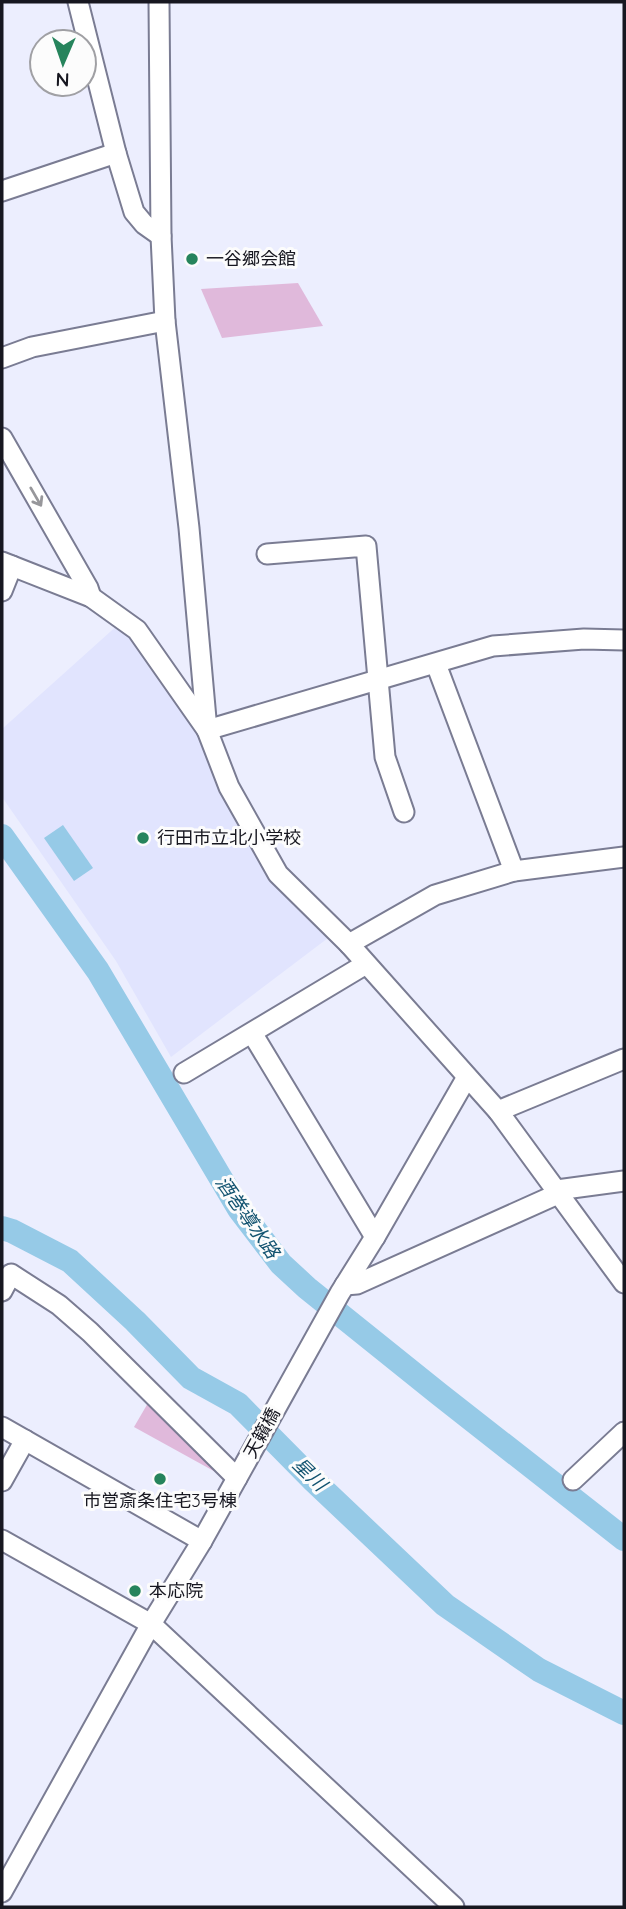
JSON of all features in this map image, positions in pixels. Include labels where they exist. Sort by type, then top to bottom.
[{"type":"street","points":[[78,2],[116,153],[134,212],[144,224],[161,236]]},
{"type":"street","points":[[159,2],[161,236],[165,321],[189,528],[207,730]]},
{"type":"street","points":[[2,191],[116,153]]},
{"type":"street","points":[[2,358],[33,347],[165,321]]},
{"type":"street","points":[[2,438],[88,588],[90,597]]},
{"type":"street","points":[[267,554],[366,546],[376,682],[385,757],[404,812]]},
{"type":"street","points":[[2,591],[7,564],[90,597],[137,630],[207,730],[229,787],[278,874],[349,944],[498,1111],[624,1283]]},
{"type":"street","points":[[207,730],[493,646],[584,639],[624,640]]},
{"type":"street","points":[[436,664],[514,871]]},
{"type":"street","points":[[349,944],[435,895],[514,871],[624,856]]},
{"type":"street","points":[[184,1073],[366,964]]},
{"type":"street","points":[[252,1033],[375,1237]]},
{"type":"street","points":[[498,1111],[624,1059]]},
{"type":"street","name":"天籟橋","points":[[2,1892],[151,1624],[202,1541],[342,1290],[467,1077]]},
{"type":"street","points":[[342,1290],[551,1198],[557,1190],[624,1181]]},
{"type":"street","points":[[2,1291],[11,1275],[58,1305],[90,1332],[238,1476]]},
{"type":"street","points":[[2,1427],[202,1541]]},
{"type":"street","points":[[573,1480],[624,1432]]},
{"type":"street","points":[[2,1482],[24,1440]]},
{"type":"street","points":[[2,1540],[151,1624],[454,1907]]},
{"type":"shaded area","points":[[298,283],[323,326],[222,338],[201,289]]},
{"type":"shaded area","name":"行田市立北小学校","points":[[120,623],[199,736],[243,815],[332,935],[171,1057],[116,961],[2,797],[2,729]]},
{"type":"shaded area","points":[[63,825],[93,868],[74,881],[44,838]]},
{"type":"shaded area","points":[[148,1403],[221,1475],[134,1427]]},
{"type":"waterway","name":"酒巻導水路","points":[[2,836],[98,971],[239,1209],[281,1264],[439,1394],[624,1539]]},
{"type":"waterway","name":"星川","points":[[2,1228],[70,1261],[191,1378],[238,1404],[314,1481],[445,1605],[539,1670],[624,1713]]},
{"type":"place","name":"一谷郷会館","points":[[192,259]]},
{"type":"place","name":"行田市立北小学校","points":[[143,838]]},
{"type":"place","name":"市営斎条住宅3号棟","points":[[160,1479]]},
{"type":"place","name":"本応院","points":[[135,1591]]}]
